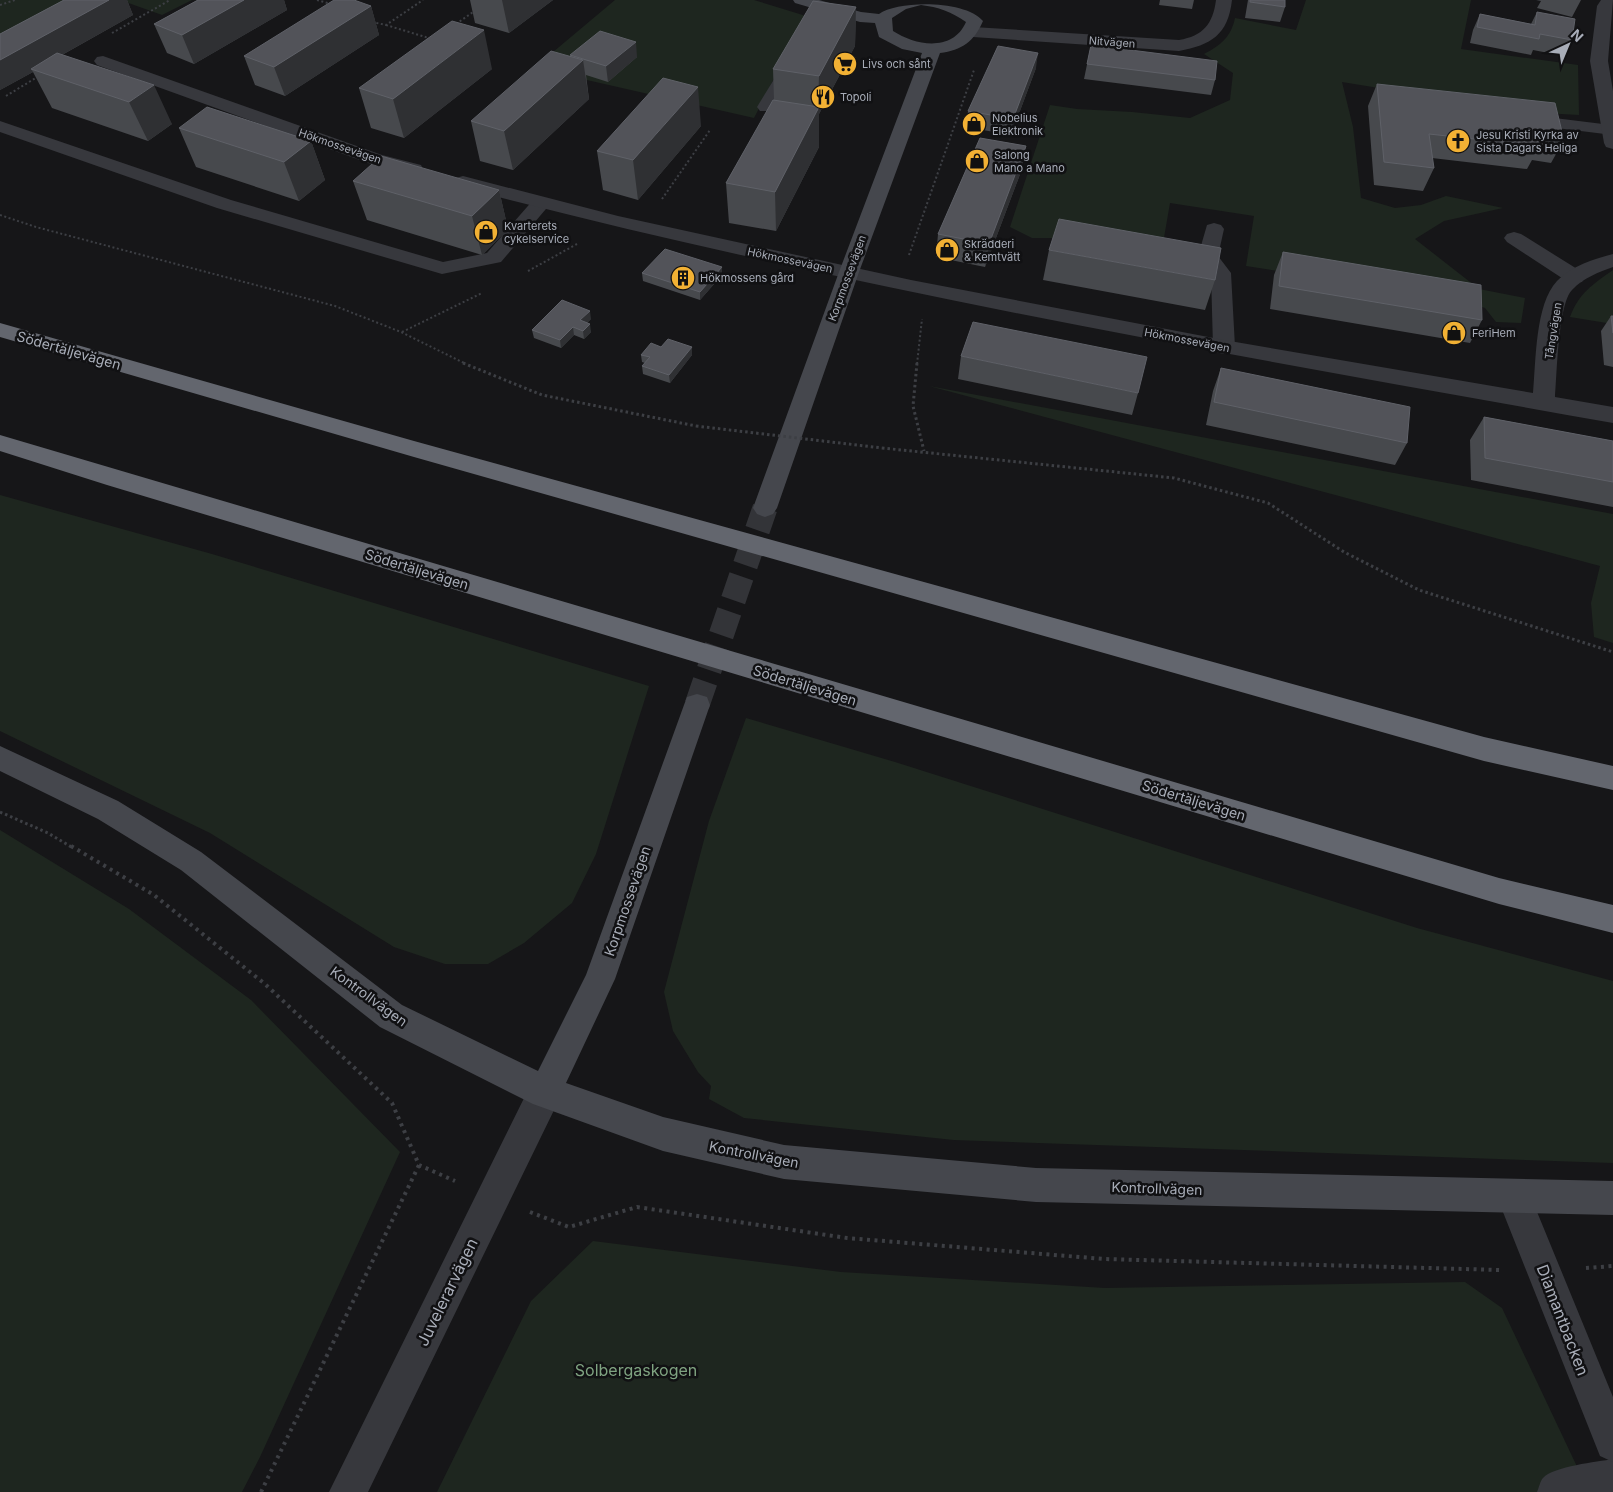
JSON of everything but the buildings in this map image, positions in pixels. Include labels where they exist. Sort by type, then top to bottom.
[{"type":"highway","name":"Södertäljevägen","points":[[0,330],[423,452],[1475,746],[1613,778]]},
{"type":"highway","name":"Södertäljevägen","points":[[0,442],[124,482],[1480,885],[1613,919]]},
{"type":"street","points":[[801,0],[860,17],[883,19]]},
{"type":"street","points":[[920,0],[952,3],[975,21],[973,32],[968,39],[946,48],[932,48],[914,47],[893,40],[885,33],[883,19],[893,8],[920,0]]},
{"type":"street","name":"Nitvägen","points":[[973,32],[1187,46],[1207,38],[1224,14],[1224,0]]},
{"type":"street","points":[[1504,117],[1612,137],[1599,61],[1605,6],[1609,0]]},
{"type":"street","points":[[816,25],[826,8]]},
{"type":"street","name":"Korpmossevägen","points":[[765,508],[849,272],[932,48]]},
{"type":"street","points":[[766,107],[801,50]]},
{"type":"street","name":"Hökmossevägen","points":[[102,61],[375,159],[642,228],[911,286],[1224,348],[1613,414]]},
{"type":"street","points":[[0,126],[224,204],[442,268],[494,258],[541,202]]},
{"type":"street","points":[[1214,229],[1208,256],[1221,273],[1224,348]]},
{"type":"street","points":[[1514,238],[1575,277]]},
{"type":"street","name":"Tångvägen","points":[[1543,403],[1554,312],[1560,291],[1575,277],[1613,260]]},
{"type":"street","name":"Korpmossevägen","points":[[545,1092],[600,979],[696,705]]},
{"type":"street","name":"Kontrollvägen","points":[[0,758],[108,810],[191,861],[391,1016],[545,1092],[663,1134],[784,1162],[1036,1185],[1613,1198]]},
{"type":"street","name":"Juvelerarvägen","points":[[348,1492],[545,1092]]},
{"type":"street","name":"Diamantbacken","points":[[1514,1197],[1613,1443]]},
{"type":"street","points":[[1556,1492],[1560,1488],[1613,1478]]},
{"type":"path","points":[[0,5],[15,0]]},
{"type":"path","points":[[102,61],[88,46],[170,0]]},
{"type":"path","points":[[317,0],[336,5]]},
{"type":"path","points":[[386,25],[423,0]]},
{"type":"path","points":[[452,26],[482,6]]},
{"type":"path","points":[[367,20],[433,39]]},
{"type":"path","points":[[433,39],[439,35]]},
{"type":"path","points":[[433,39],[433,44]]},
{"type":"path","points":[[911,286],[908,259],[977,61]]},
{"type":"path","points":[[0,100],[40,76]]},
{"type":"path","points":[[642,228],[710,130]]},
{"type":"path","points":[[0,215],[36,227],[336,306],[401,332],[459,361],[542,395],[696,426],[882,448],[1174,478],[1268,503],[1344,552],[1419,590],[1613,652]]},
{"type":"path","points":[[923,310],[913,406],[924,451]]},
{"type":"path","points":[[0,812],[48,833],[154,895],[265,984],[392,1103],[419,1165],[262,1492]]},
{"type":"path","points":[[569,1228],[638,1206],[847,1238],[1104,1259],[1544,1271],[1613,1266]]},
{"type":"green space","points":[[0,0],[98,0],[0,52]]},
{"type":"green space","points":[[120,0],[192,0],[162,15]]},
{"type":"green space","points":[[615,0],[754,0],[806,16],[754,118],[534,68]]},
{"type":"green space","points":[[1306,0],[1471,0],[1461,49],[1578,65],[1579,115],[1526,112],[1342,82],[1353,127],[1361,198],[1395,208],[1421,205],[1446,196],[1503,208],[1444,221],[1415,239],[1479,289],[1525,298],[1521,323],[1496,322],[1485,308],[1456,298],[1246,266],[1254,216],[1170,203],[1161,255],[1107,250],[1051,238],[1032,238],[1010,227],[1050,105],[1190,118],[1230,100],[1233,73],[1204,54],[1224,40],[1231,30],[1235,18],[1296,30]]},
{"type":"green space","points":[[1613,270],[1613,324],[1570,317],[1582,296]]},
{"type":"green space","points":[[929,386],[1613,514],[1613,643],[1594,637],[1591,603],[1600,566]]},
{"type":"green space","points":[[0,495],[212,554],[649,686],[596,854],[572,903],[524,943],[488,964],[445,964],[394,947],[210,833],[0,731]]},
{"type":"green space","points":[[746,718],[895,762],[1417,928],[1613,981],[1613,1163],[954,1140],[744,1118],[709,1099],[711,1086],[698,1072],[673,1031],[664,992],[709,821]]},
{"type":"green space","points":[[0,830],[129,909],[251,1000],[400,1152],[260,1457],[242,1492],[0,1492]]},
{"type":"green space","name":"Solbergaskogen","points":[[593,1241],[841,1272],[1105,1288],[1465,1282],[1502,1308],[1589,1492],[437,1492],[531,1301]]},
{"type":"tunnel","points":[[697,705],[765,508]]},
{"type":"place","name":"Livs och sånt","points":[[845,64]]},
{"type":"place","name":"Topoli","points":[[823,97]]},
{"type":"place","name":"Nobelius Elektronik","points":[[974,124]]},
{"type":"place","name":"Jesu Kristi Kyrka av Sista Dagars Heliga","points":[[1458,141]]},
{"type":"place","name":"Salong Mano a Mano","points":[[977,161]]},
{"type":"place","name":"Kvarterets cykelservice","points":[[486,232]]},
{"type":"place","name":"Skrädderi & Kemtvätt","points":[[947,250]]},
{"type":"place","name":"Hökmossens gård","points":[[683,278]]},
{"type":"place","name":"FeriHem","points":[[1454,333]]}]
